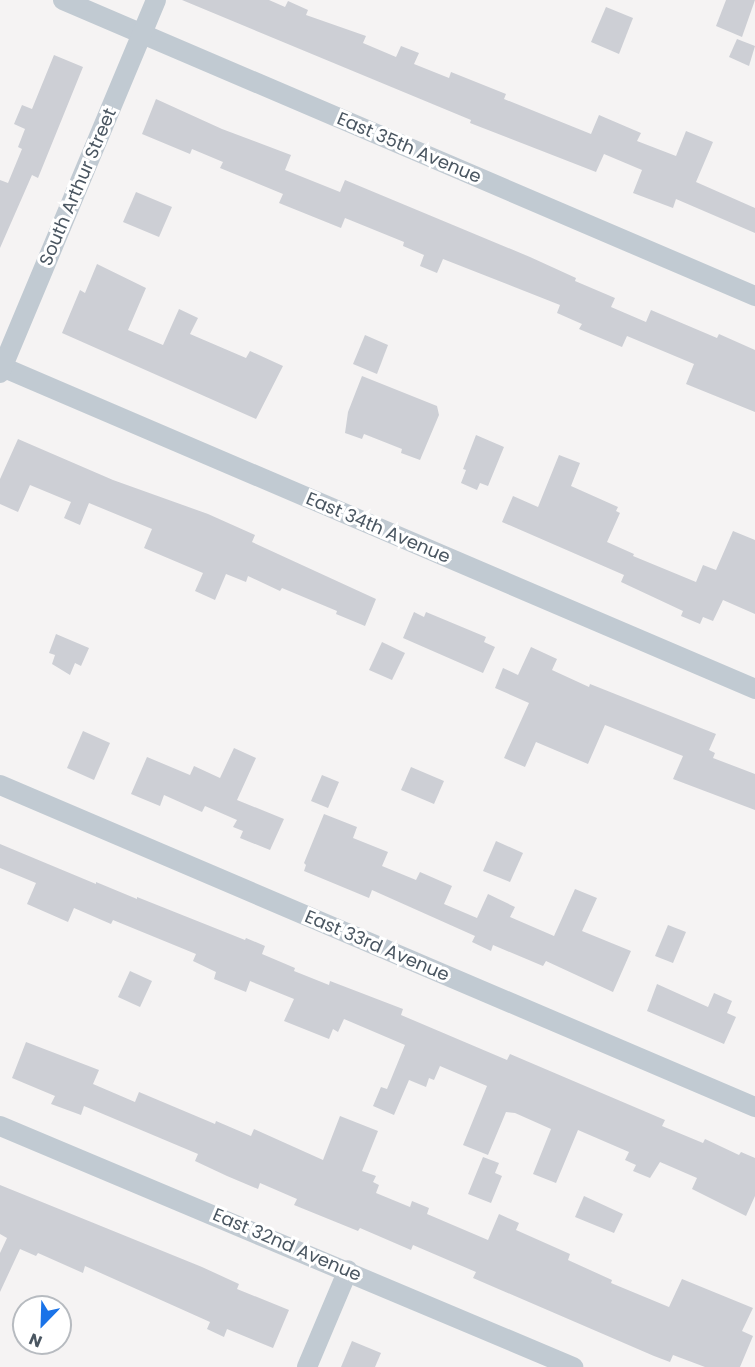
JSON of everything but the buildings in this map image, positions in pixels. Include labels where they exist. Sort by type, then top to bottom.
[{"type":"street","name":"East 35th Avenue","points":[[63,0],[755,296]]},
{"type":"street","name":"South Arthur Street","points":[[1,369],[156,0]]},
{"type":"street","name":"East 34th Avenue","points":[[1,369],[755,689]]},
{"type":"street","name":"East 33rd Avenue","points":[[0,785],[755,1107]]},
{"type":"street","name":"East 32nd Avenue","points":[[0,1126],[348,1270],[573,1367]]},
{"type":"street","points":[[307,1367],[348,1270]]}]
